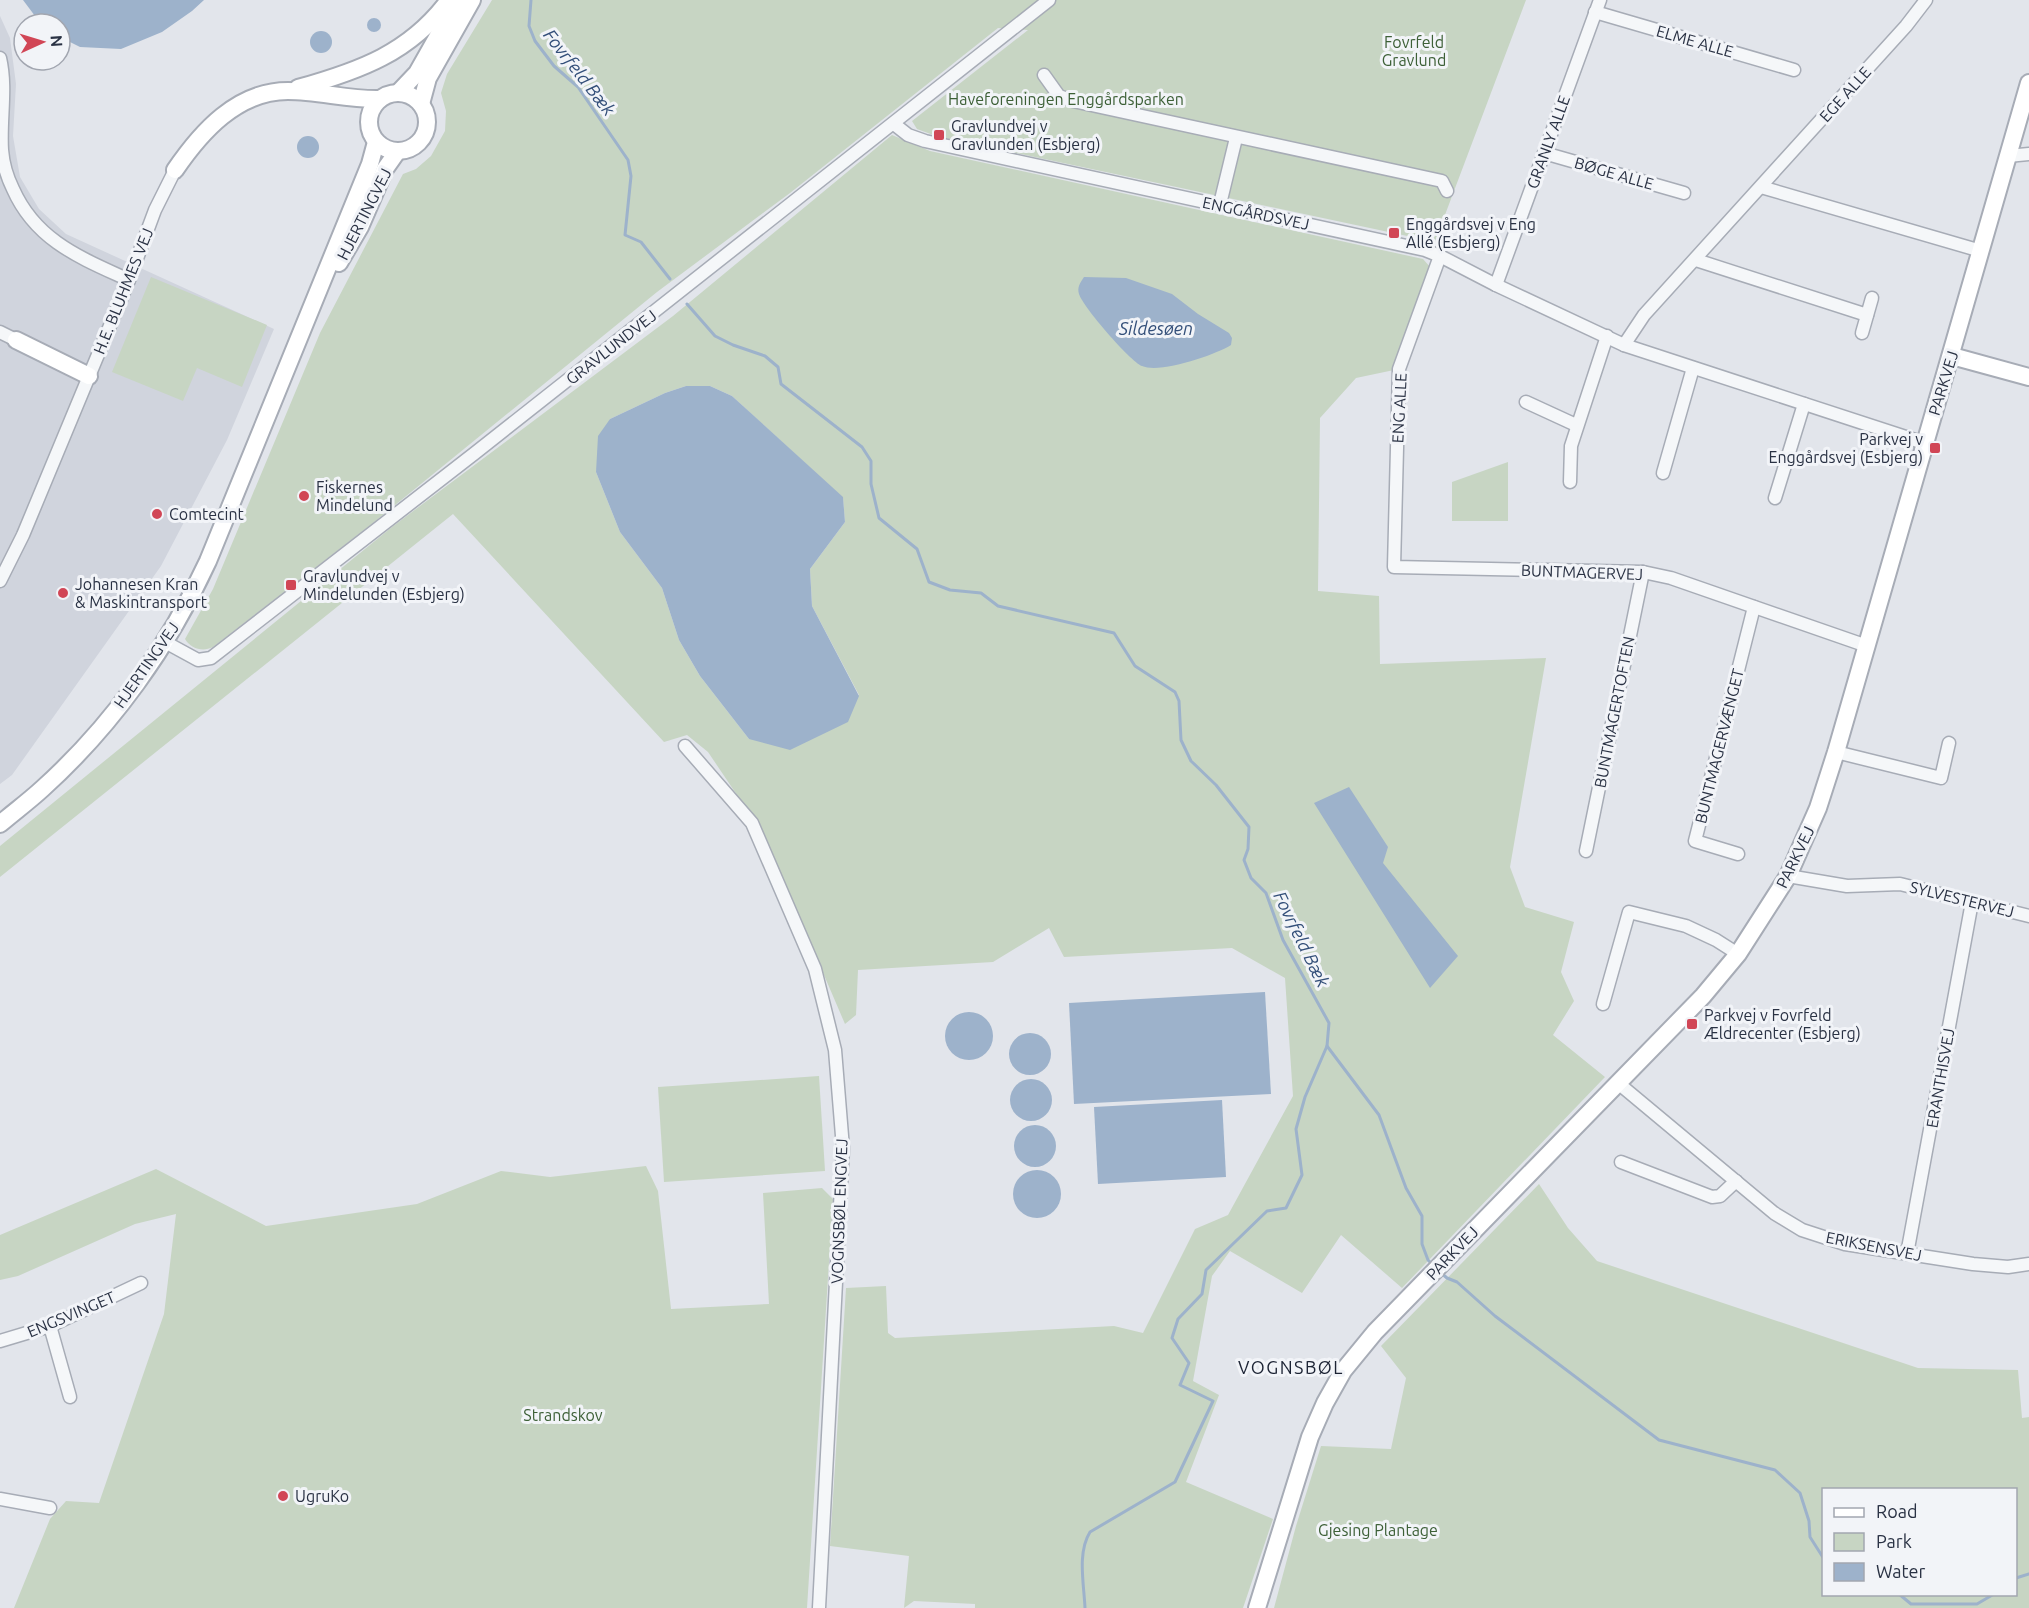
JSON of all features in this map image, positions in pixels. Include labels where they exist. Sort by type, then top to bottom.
[{"type":"street","points":[[286,91],[354,71],[385,57],[410,41],[449,0]]},
{"type":"street","points":[[398,93],[417,73],[458,0]]},
{"type":"street","points":[[421,104],[428,78],[472,0]]},
{"type":"street","name":"GRAVLUNDVEJ","points":[[165,642],[198,660],[211,658],[894,124],[1049,0]]},
{"type":"street","name":"GRANLY ALLE","points":[[1496,285],[1600,0]]},
{"type":"street","name":"EGE ALLE","points":[[1624,345],[1644,315],[1906,26],[1926,0]]},
{"type":"street","name":"ELME ALLE","points":[[1595,12],[1794,70]]},
{"type":"street","points":[[0,58],[3,69],[2,152],[8,177],[18,201],[33,222],[52,240],[76,256],[129,280]]},
{"type":"street","points":[[1044,75],[1059,96],[1073,101],[1442,181],[1446,191]]},
{"type":"street","name":"PARKVEJ","points":[[1257,1608],[1310,1437],[1325,1402],[1343,1371],[1426,1279],[1703,996],[1738,954],[1788,876],[1818,808],[1836,752],[2029,83]]},
{"type":"street","name":"H.E. BLUHMES VEJ","points":[[0,581],[23,535],[129,280],[155,210],[175,170],[190,148],[210,125],[225,114],[254,99],[286,91],[363,100],[380,99]]},
{"type":"street","points":[[398,93],[414,98],[421,104],[428,122],[422,140],[407,151],[397,152],[389,151],[376,142],[370,133],[368,123],[374,106],[380,99],[398,93]]},
{"type":"street","name":"H.E. BLUHMES VEJ","points":[[329,96],[357,111],[368,123]]},
{"type":"street","name":"ENGGÅRDSVEJ","points":[[894,124],[908,135],[925,141],[1425,250],[1624,345],[1924,443]]},
{"type":"street","points":[[1220,204],[1236,138]]},
{"type":"street","name":"HJERTINGVEJ","points":[[0,824],[43,789],[73,758],[138,682],[186,605],[208,561],[370,164],[376,142]]},
{"type":"street","name":"HJERTINGVEJ","points":[[312,307],[360,227],[386,169],[397,152]]},
{"type":"street","name":"BØGE ALLE","points":[[1544,153],[1684,194]]},
{"type":"street","points":[[2008,156],[2029,154]]},
{"type":"street","points":[[1761,187],[1981,251]]},
{"type":"street","name":"ENG ALLE","points":[[1394,567],[1399,369],[1440,256]]},
{"type":"street","points":[[1696,260],[1867,315]]},
{"type":"street","points":[[1862,333],[1872,298]]},
{"type":"street","points":[[0,332],[89,376]]},
{"type":"street","points":[[1570,482],[1571,446],[1576,425],[1607,336]]},
{"type":"street","points":[[1952,356],[2029,377]]},
{"type":"street","points":[[1664,473],[1693,368]]},
{"type":"street","points":[[1527,402],[1576,425]]},
{"type":"street","points":[[1774,498],[1804,404]]},
{"type":"street","name":"BUNTMAGERVEJ","points":[[1394,567],[1643,572],[1671,578],[1867,646]]},
{"type":"street","name":"BUNTMAGERTOFTEN","points":[[1586,851],[1643,572]]},
{"type":"street","name":"BUNTMAGERVÆNGET","points":[[1738,854],[1695,841],[1754,607]]},
{"type":"street","points":[[1836,752],[1941,778],[1949,743]]},
{"type":"street","name":"VOGNSBØL ENGVEJ","points":[[685,746],[752,823],[815,969],[835,1050],[843,1148],[819,1608]]},
{"type":"street","name":"SYLVESTERVEJ","points":[[1788,876],[1847,886],[1900,884],[2029,916]]},
{"type":"street","name":"ERANTHISVEJ","points":[[1907,1254],[1972,902]]},
{"type":"street","points":[[1603,1004],[1629,912],[1686,926],[1716,940],[1738,954]]},
{"type":"street","name":"ERIKSENSVEJ","points":[[1618,1083],[1774,1213],[1802,1230],[1845,1244],[1907,1254],[2008,1267],[2029,1264]]},
{"type":"street","points":[[1621,1162],[1712,1197],[1720,1196],[1736,1181]]},
{"type":"street","name":"ENGSVINGET","points":[[0,1341],[50,1326],[141,1283]]},
{"type":"street","points":[[50,1326],[70,1397]]},
{"type":"street","points":[[0,1499],[51,1508]]},
{"type":"shaded area","points":[[0,16],[10,38],[12,72],[14,72],[16,84],[13,136],[20,177],[39,209],[66,234],[274,329],[227,440],[161,566],[12,775],[0,784]]},
{"type":"green space","points":[[492,0],[1526,0],[1434,244],[1412,237],[936,136],[917,129],[912,121],[1028,30],[998,28],[790,193],[657,292],[373,523],[213,647],[198,649],[185,639],[213,589],[320,333],[403,174],[416,169],[431,156],[445,131],[446,111],[441,93],[447,74]]},
{"type":"green space","points":[[892,135],[930,151],[1423,259],[1431,268],[1394,370],[1356,378],[1320,418],[1318,591],[1379,596],[1380,664],[1546,658],[1510,867],[1525,907],[1574,922],[1561,972],[1574,1001],[1553,1035],[1605,1077],[1402,1288],[1341,1235],[1302,1293],[1230,1251],[1212,1276],[1193,1381],[1219,1395],[1186,1482],[1273,1519],[1243,1608],[975,1608],[975,1604],[914,1601],[904,1608],[909,1556],[830,1546],[846,1288],[886,1286],[888,1333],[895,1338],[1114,1326],[1143,1333],[1195,1229],[1228,1215],[1293,1096],[1285,978],[1232,948],[1064,957],[1049,928],[993,962],[858,970],[856,1015],[845,1024],[764,835],[708,752],[687,735],[664,742],[453,514],[0,877],[0,846],[392,527],[673,316]],"holes":[[[686,386],[710,386],[732,396],[843,498],[845,522],[810,569],[812,606],[859,695],[749,739],[700,676],[679,640],[662,588],[620,532],[596,472],[610,419],[665,393]]]},
{"type":"green space","points":[[151,277],[267,325],[242,387],[197,368],[183,401],[112,372]]},
{"type":"green space","points":[[1508,462],[1508,521],[1452,521],[1452,482]]},
{"type":"green space","points":[[819,1076],[825,1171],[664,1182],[658,1087]]},
{"type":"green space","name":"Strandskov","points":[[646,1166],[658,1191],[671,1309],[769,1304],[763,1193],[822,1188],[833,1199],[807,1608],[14,1608],[50,1519],[66,1501],[99,1503],[164,1314],[176,1214],[135,1224],[18,1276],[0,1280],[0,1235],[156,1169],[266,1226],[417,1204],[501,1171],[550,1177]]},
{"type":"green space","name":"Gjesing Plantage","points":[[1539,1184],[1568,1228],[1597,1261],[1918,1368],[2018,1370],[2022,1418],[2029,1417],[2029,1608],[1274,1608],[1321,1446],[1391,1449],[1406,1378],[1381,1346]]},
{"type":"water","points":[[23,0],[204,0],[162,32],[121,49],[80,47],[72,43],[72,12],[32,12]]},
{"type":"water","points":[[371,18],[377,18],[381,25],[377,32],[371,32],[367,28],[367,22]]},
{"type":"water","points":[[321,31],[331,38],[332,42],[325,52],[321,53],[311,46],[310,42],[317,32]]},
{"type":"water","points":[[308,136],[318,143],[319,147],[312,157],[308,158],[298,151],[297,147],[304,137]]},
{"type":"water","name":"Sildesøen","points":[[1084,277],[1126,278],[1172,294],[1198,314],[1229,333],[1232,338],[1231,345],[1213,354],[1174,366],[1150,368],[1142,366],[1118,344],[1082,301],[1078,289]]},
{"type":"water","points":[[686,386],[710,386],[732,396],[843,497],[845,522],[810,569],[812,606],[859,696],[848,722],[790,750],[749,739],[700,676],[679,640],[662,588],[620,532],[596,472],[598,436],[610,419],[665,393]]},
{"type":"water","points":[[1349,787],[1388,847],[1383,863],[1458,956],[1430,988],[1314,803]]},
{"type":"water","points":[[1265,992],[1271,1094],[1074,1104],[1069,1003]]},
{"type":"water","points":[[969,1012],[986,1019],[993,1036],[986,1053],[969,1060],[952,1053],[945,1036],[952,1019]]},
{"type":"water","points":[[1030,1033],[1045,1039],[1051,1054],[1045,1069],[1030,1075],[1015,1069],[1009,1054],[1015,1039]]},
{"type":"water","points":[[1031,1079],[1046,1085],[1052,1100],[1046,1115],[1031,1121],[1016,1115],[1010,1100],[1016,1085]]},
{"type":"water","points":[[1222,1100],[1226,1177],[1098,1184],[1094,1107]]},
{"type":"water","points":[[1035,1125],[1050,1131],[1056,1146],[1050,1161],[1035,1167],[1020,1161],[1014,1146],[1020,1131]]},
{"type":"water","points":[[1032,1170],[1042,1170],[1057,1180],[1061,1194],[1057,1208],[1051,1214],[1042,1218],[1032,1218],[1017,1208],[1013,1199],[1013,1189],[1023,1174]]},
{"type":"waterway","name":"Fovrfeld Bæk","points":[[531,0],[529,26],[535,41],[554,66],[578,87],[628,160],[631,176],[625,235],[641,242],[670,279]]},
{"type":"waterway","name":"Fovrfeld Bæk","points":[[687,304],[715,336],[765,356],[778,367],[781,384],[862,447],[871,461],[871,484],[879,518],[917,549],[929,582],[950,590],[981,593],[998,606],[1114,633],[1135,666],[1175,692],[1179,701],[1181,740],[1191,761],[1216,785],[1249,827],[1248,849],[1244,860],[1251,878],[1266,893],[1283,940],[1329,1023],[1327,1046],[1379,1115],[1406,1188],[1422,1216],[1422,1244],[1428,1260],[1433,1265]]},
{"type":"waterway","points":[[1085,1608],[1082,1559],[1090,1532],[1175,1482],[1213,1401],[1180,1385],[1189,1363],[1172,1338],[1178,1319],[1202,1294],[1206,1270],[1267,1211],[1286,1208],[1302,1175],[1296,1129],[1305,1097],[1327,1046]]},
{"type":"waterway","points":[[1440,1272],[1457,1282],[1495,1316],[1659,1440],[1775,1470],[1800,1493],[1809,1521],[1810,1537],[1822,1556]]},
{"type":"waterway","points":[[2017,1578],[2029,1574]]},
{"type":"waterway","points":[[1901,1596],[1911,1604],[1977,1604],[1991,1596]]},
{"type":"place","name":"Gravlundvej v Gravlunden (Esbjerg)","points":[[939,135]]},
{"type":"place","name":"Enggårdsvej v Eng Allé (Esbjerg)","points":[[1394,233]]},
{"type":"place","name":"Parkvej v Enggårdsvej (Esbjerg)","points":[[1935,448]]},
{"type":"place","name":"Fiskernes Mindelund","points":[[304,496]]},
{"type":"place","name":"Comtecint","points":[[157,514]]},
{"type":"place","name":"Gravlundvej v Mindelunden (Esbjerg)","points":[[291,585]]},
{"type":"place","name":"Johannesen Kran & Maskintransport","points":[[63,593]]},
{"type":"place","name":"Parkvej v Fovrfeld Ældrecenter (Esbjerg)","points":[[1692,1024]]},
{"type":"place","name":"UgruKo","points":[[283,1496]]},
{"type":"district","name":"VOGNSBØL","points":[[1291,1367]]},
{"type":"park label","name":"Fovrfeld Gravlund","points":[[1414,51]]},
{"type":"park label","name":"Haveforeningen Enggårdsparken","points":[[1066,99]]}]
